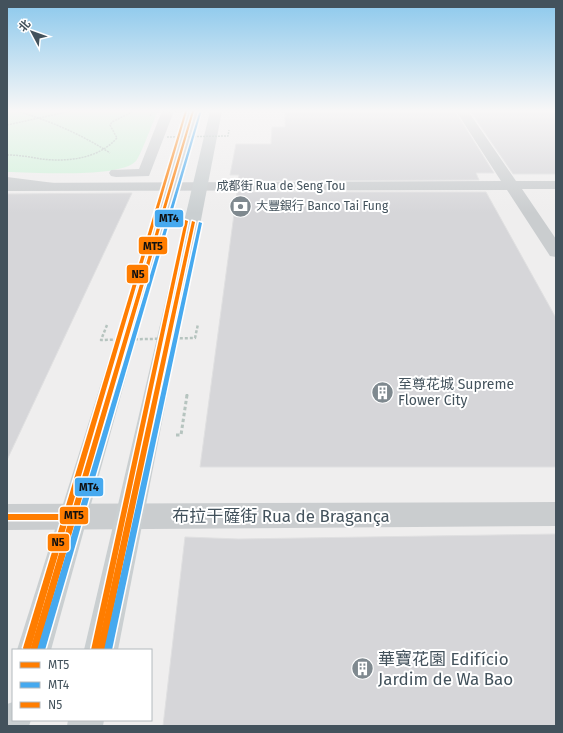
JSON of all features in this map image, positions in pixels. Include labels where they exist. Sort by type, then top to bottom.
[{"type":"main road","points":[[34,649],[171,186],[189,145]]},
{"type":"main road","points":[[101,649],[200,186],[203,145]]},
{"type":"street","points":[[100,173],[144,173],[155,145]]},
{"type":"street","points":[[485,145],[556,252]]},
{"type":"street","points":[[7,174],[62,180]]},
{"type":"street","name":"成都街 Rua de Seng Tou","points":[[7,187],[62,180],[171,186],[556,185]]},
{"type":"street","name":"布拉干薩街 Rua de Bragança","points":[[7,517],[556,514]]},
{"type":"lane","points":[[7,180],[62,180]]},
{"type":"path","points":[[98,145],[105,149],[133,173]]},
{"type":"path","points":[[7,155],[59,160],[76,158],[105,149],[111,145]]},
{"type":"path","points":[[107,325],[101,340],[195,338],[198,324]]},
{"type":"green space","points":[[7,145],[144,145],[136,161],[127,167],[112,170],[75,173],[7,172]]},
{"type":"building","points":[[236,145],[477,145],[494,173],[476,173],[479,180],[238,181],[239,175],[230,175]]},
{"type":"building","points":[[493,145],[556,145],[556,174],[513,174]]},
{"type":"building","name":"至尊花城 Supreme Flower City","points":[[237,192],[486,192],[556,318],[556,467],[200,467]]},
{"type":"building","points":[[132,193],[7,460],[7,194]]},
{"type":"building","name":"華寶花園 Edifício Jardim de Wa Bao","points":[[556,534],[556,726],[163,726],[185,537],[238,539]]},
{"type":"transit line","name":"N5","points":[[27,648],[176,145]]},
{"type":"transit line","name":"MT5","points":[[34,649],[183,145]]},
{"type":"transit line","name":"MT4","points":[[41,649],[190,145]]},
{"type":"transit line","name":"N5","points":[[94,649],[186,221]]},
{"type":"transit line","name":"MT5","points":[[101,649],[193,222]]},
{"type":"transit line","name":"MT4","points":[[108,649],[200,223]]},
{"type":"transit line","name":"MT5","points":[[7,517],[73,517]]},
{"type":"place","name":"大豐銀行 Banco Tai Fung","points":[[241,206]]},
{"type":"place","name":"至尊花城 Supreme Flower City","points":[[383,392]]},
{"type":"place","name":"華寶花園 Edifício Jardim de Wa Bao","points":[[363,669]]}]
